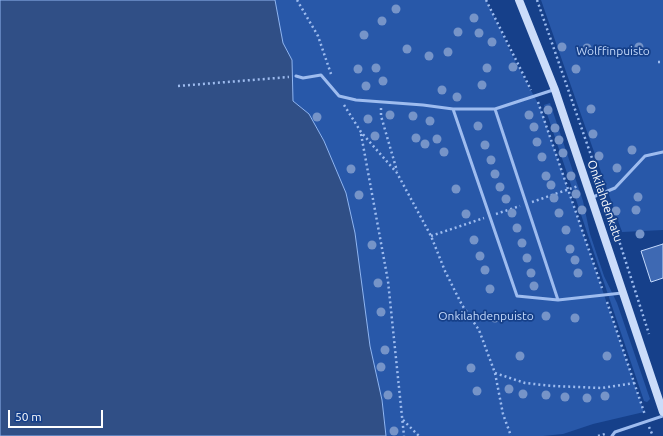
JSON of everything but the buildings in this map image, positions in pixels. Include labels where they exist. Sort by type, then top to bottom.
[{"type":"main road","name":"Onkilahdenkatu","points":[[519,0],[555,90],[663,412]]},
{"type":"lane","points":[[296,76],[303,78],[321,75],[339,96],[356,100],[380,101],[453,109],[495,108],[555,90]]},
{"type":"lane","points":[[495,108],[558,300]]},
{"type":"lane","points":[[453,109],[516,296],[558,300],[605,296],[623,292]]},
{"type":"lane","points":[[591,198],[615,188],[645,156],[663,152]]},
{"type":"lane","points":[[612,436],[615,432],[647,420],[663,416]]},
{"type":"path","points":[[297,0],[318,36],[339,96],[361,132],[397,173]]},
{"type":"path","points":[[486,0],[516,63],[540,107],[652,436]]},
{"type":"path","points":[[658,62],[663,62]]},
{"type":"path","points":[[178,86],[296,76]]},
{"type":"path","points":[[380,101],[381,116],[397,173],[431,236],[444,270],[458,298],[479,330],[495,373],[503,414],[511,436]]},
{"type":"path","points":[[361,132],[388,281],[404,436]]},
{"type":"path","points":[[431,236],[586,183]]},
{"type":"path","points":[[495,373],[524,383],[553,386],[602,388],[635,383]]},
{"type":"path","points":[[403,420],[419,436]]},
{"type":"green space","name":"Onkilahdenpuisto","points":[[275,0],[486,0],[516,63],[540,107],[644,412],[593,424],[563,434],[543,436],[386,436],[382,400],[370,346],[355,233],[346,193],[324,141],[309,114],[293,101],[292,60],[283,44]]},
{"type":"green space","name":"Wolffinpuisto","points":[[541,0],[663,0],[663,230],[622,232]]},
{"type":"green space","points":[[550,103],[583,201],[590,234],[604,276],[617,303],[650,399],[647,402],[644,401],[544,105]]},
{"type":"shaded area","points":[[0,0],[275,0],[283,43],[292,60],[293,101],[309,114],[324,141],[346,193],[355,233],[370,346],[382,400],[386,436],[0,436]]}]
